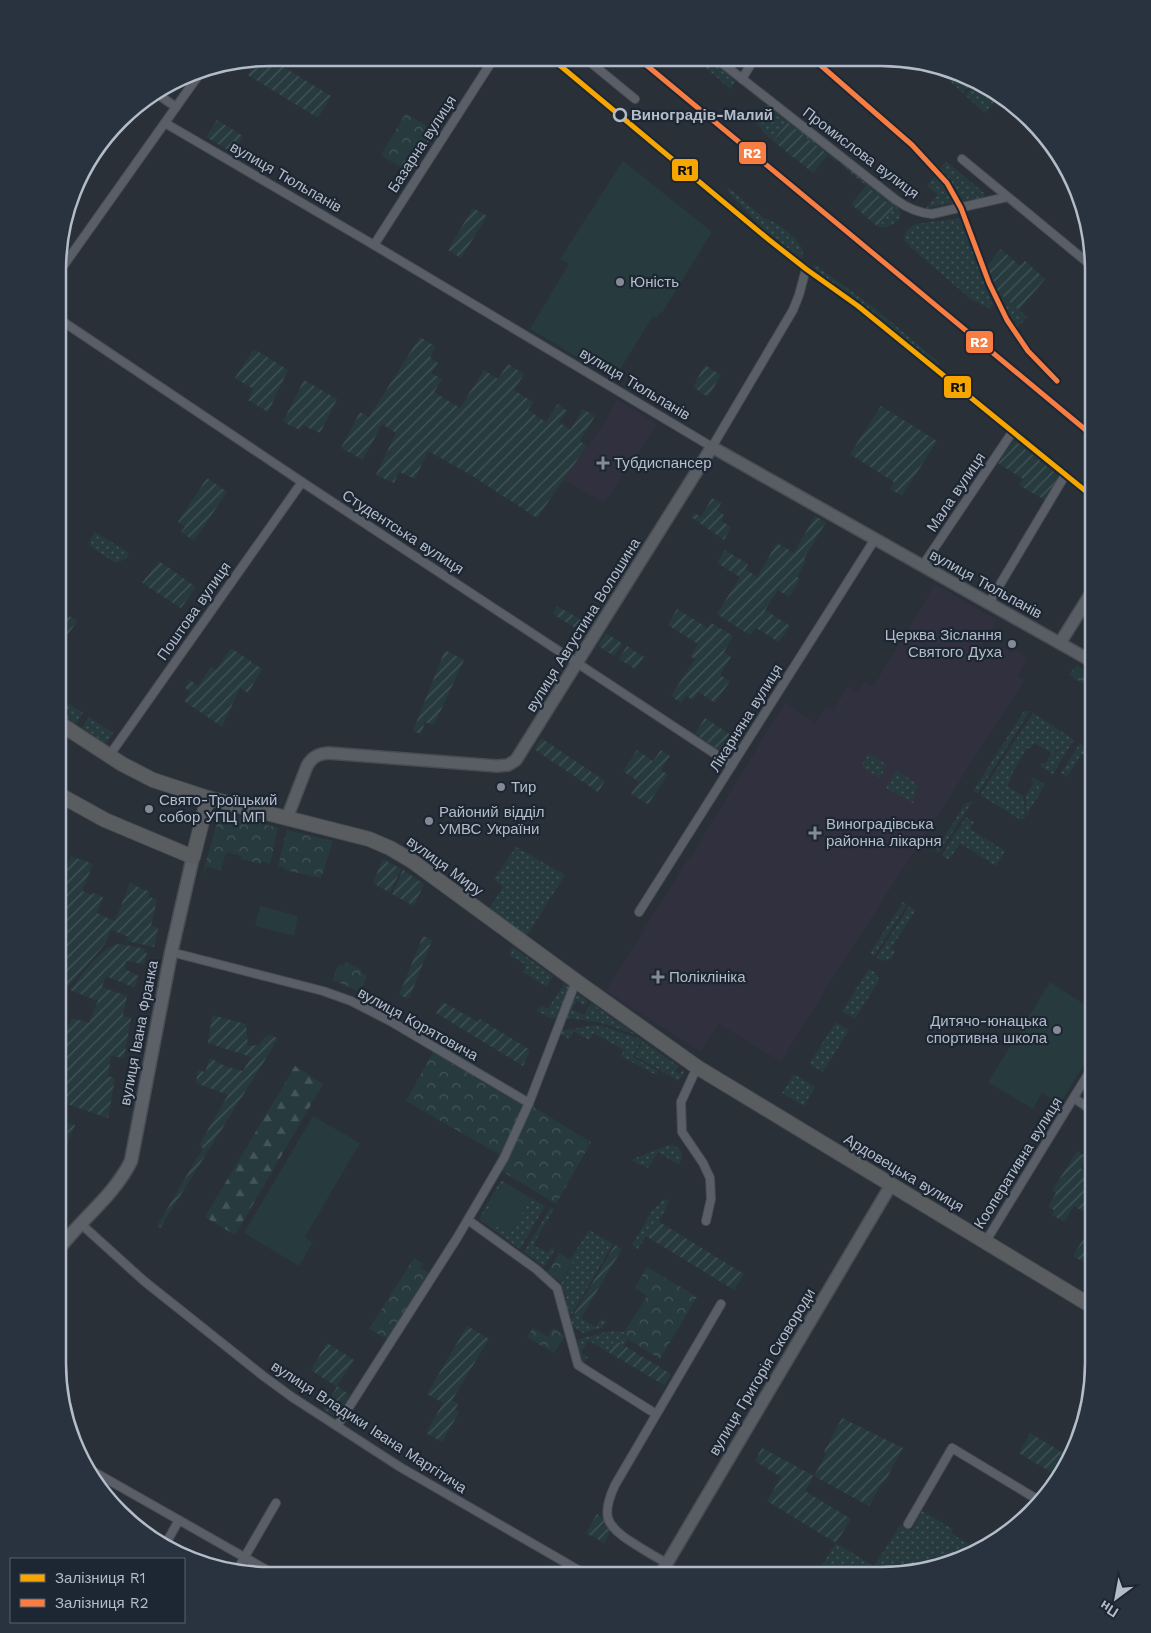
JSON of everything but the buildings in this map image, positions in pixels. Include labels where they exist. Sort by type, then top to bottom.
[{"type":"highway","name":"вулиця Миру","points":[[66,728],[122,764],[152,780],[208,798],[355,835],[390,848],[424,870],[698,1067]]},
{"type":"highway","points":[[66,798],[105,820],[193,857]]},
{"type":"highway","name":"вулиця Івана Франка","points":[[193,857],[208,798]]},
{"type":"highway","name":"Ардовецька вулиця","points":[[698,1067],[1085,1302]]},
{"type":"main road","name":"вулиця Івана Франка","points":[[66,1238],[113,1189],[131,1161],[171,952],[193,857]]},
{"type":"street","name":"Базарна вулиця","points":[[374,245],[489,66]]},
{"type":"street","points":[[595,66],[635,99]]},
{"type":"street","name":"Промислова вулиця","points":[[726,66],[908,208],[932,214],[1008,197]]},
{"type":"street","points":[[742,79],[750,66]]},
{"type":"street","points":[[67,261],[195,81]]},
{"type":"street","points":[[162,98],[176,107]]},
{"type":"street","name":"вулиця Тюльпанів","points":[[165,123],[374,245],[712,447],[1085,657]]},
{"type":"street","points":[[962,159],[1084,261]]},
{"type":"street","name":"вулиця Августина Волошина","points":[[287,818],[310,760],[319,754],[497,766],[508,765],[520,755],[712,447],[793,310],[806,269]]},
{"type":"street","name":"Студентська вулиця","points":[[66,324],[302,482],[732,765]]},
{"type":"street","name":"Мала вулиця","points":[[923,566],[1011,434]]},
{"type":"street","points":[[989,603],[1064,477]]},
{"type":"street","name":"Поштова вулиця","points":[[109,756],[302,482]]},
{"type":"street","name":"Лікарняна вулиця","points":[[639,912],[875,539]]},
{"type":"street","points":[[1060,643],[1085,603]]},
{"type":"street","name":"вулиця Корятовича","points":[[171,952],[323,991],[350,1001],[390,1021],[529,1103]]},
{"type":"street","points":[[337,1426],[468,1220],[504,1158],[529,1103],[576,981]]},
{"type":"street","points":[[698,1067],[682,1102],[682,1132],[703,1163],[710,1178],[711,1199],[706,1221]]},
{"type":"street","name":"Кооперативна вулиця","points":[[986,1242],[1085,1079]]},
{"type":"street","name":"Кооперативна вулиця","points":[[1074,1098],[1085,1106]]},
{"type":"street","name":"вулиця Григорія Сковороди","points":[[665,1567],[890,1185]]},
{"type":"street","points":[[468,1220],[536,1269],[557,1288],[578,1365],[656,1414]]},
{"type":"street","name":"вулиця Владики Івана Маргітича","points":[[81,1224],[144,1281],[277,1386],[436,1488],[574,1567]]},
{"type":"street","points":[[667,1564],[614,1530],[608,1519],[607,1504],[614,1485],[722,1304]]},
{"type":"street","points":[[908,1524],[952,1448],[1034,1497]]},
{"type":"street","points":[[101,1476],[260,1566]]},
{"type":"street","points":[[240,1565],[276,1503]]},
{"type":"street","points":[[168,1539],[179,1520]]},
{"type":"shaded area","name":"Тубдиспансер","points":[[617,400],[657,424],[604,503],[564,480],[604,423]]},
{"type":"shaded area","name":"Виноградівська районна лікарня","points":[[935,584],[997,620],[982,646],[995,654],[1000,646],[1011,653],[1014,649],[1028,658],[1017,676],[1024,681],[834,976],[781,1062],[719,1024],[701,1052],[606,991],[785,702],[816,723],[826,707],[833,711],[848,686],[858,692],[864,682],[873,687]]},
{"type":"green space","points":[[282,66],[331,96],[318,118],[248,75],[253,67]]},
{"type":"green space","points":[[703,66],[720,66],[733,76],[736,80],[731,89]]},
{"type":"green space","points":[[944,76],[969,86],[963,93]]},
{"type":"green space","points":[[972,87],[994,101],[985,113],[965,95]]},
{"type":"green space","points":[[766,105],[772,107],[837,158],[836,162],[787,122],[773,141],[753,119]]},
{"type":"green space","points":[[406,113],[436,132],[410,173],[381,155]]},
{"type":"green space","points":[[217,120],[243,136],[233,153],[206,137]]},
{"type":"green space","points":[[787,122],[828,155],[813,173],[773,141]]},
{"type":"green space","name":"Юність","points":[[623,161],[712,232],[662,313],[660,312],[657,318],[653,316],[614,379],[530,329],[569,264],[560,259]]},
{"type":"green space","points":[[946,161],[984,193],[984,197],[960,202],[949,182],[939,170]]},
{"type":"green space","points":[[843,163],[897,207],[900,216],[897,222],[889,226],[878,227],[893,208],[840,164]]},
{"type":"green space","points":[[937,173],[956,202],[926,208],[938,195],[927,186]]},
{"type":"green space","points":[[866,186],[894,208],[878,227],[851,204]]},
{"type":"green space","points":[[729,188],[765,219],[774,222],[790,234],[801,247],[802,259],[763,229],[729,193],[727,190]]},
{"type":"green space","points":[[473,208],[487,216],[461,258],[448,250]]},
{"type":"green space","points":[[961,218],[993,305],[991,309],[972,300],[909,246],[904,239],[906,231],[915,224]]},
{"type":"green space","points":[[1001,249],[1020,266],[1025,261],[1045,279],[1019,310],[998,292],[987,266]]},
{"type":"green space","points":[[815,265],[872,306],[940,363],[938,365],[861,304],[811,269]]},
{"type":"green space","points":[[998,292],[1027,317],[1017,328]]},
{"type":"green space","points":[[420,337],[436,347],[430,357],[438,363],[431,373],[442,379],[434,392],[460,408],[484,370],[498,379],[508,364],[524,374],[514,390],[533,402],[528,410],[546,422],[558,404],[567,411],[559,422],[570,430],[583,409],[595,416],[580,441],[587,446],[537,518],[471,475],[428,451],[415,479],[399,472],[394,483],[376,475],[396,433],[382,424],[363,460],[341,448],[360,412],[369,417]]},
{"type":"green space","points":[[254,349],[288,370],[268,412],[248,400],[253,389],[235,378]]},
{"type":"green space","points":[[705,365],[721,375],[708,397],[693,387]]},
{"type":"green space","points":[[304,380],[337,399],[320,433],[303,425],[300,430],[283,422]]},
{"type":"green space","points":[[881,406],[937,441],[902,496],[890,489],[894,482],[850,454]]},
{"type":"green space","points":[[1014,440],[1059,476],[1045,500],[1019,485],[1023,479],[998,463]]},
{"type":"green space","points":[[207,478],[227,492],[194,541],[181,532],[185,527],[178,522]]},
{"type":"green space","points":[[712,498],[721,503],[717,510],[724,515],[721,521],[731,527],[724,540],[691,517],[694,513],[701,517]]},
{"type":"green space","points":[[815,516],[826,522],[804,559],[806,561],[797,577],[800,579],[789,597],[778,590],[765,610],[790,626],[779,642],[756,628],[750,635],[717,614],[740,577],[717,563],[725,550],[748,564],[745,569],[757,577],[777,543],[794,553]]},
{"type":"green space","points":[[95,532],[129,553],[126,559],[116,563],[91,547],[89,542]]},
{"type":"green space","points":[[159,561],[196,587],[181,608],[142,583]]},
{"type":"green space","points":[[557,606],[590,625],[585,634],[553,614]]},
{"type":"green space","points":[[677,609],[708,628],[711,623],[733,636],[724,652],[731,657],[720,675],[730,681],[715,703],[699,692],[693,700],[686,696],[681,703],[671,696],[695,659],[690,656],[698,644],[668,625]]},
{"type":"green space","points":[[66,614],[77,621],[66,637]]},
{"type":"green space","points":[[606,633],[623,644],[614,656],[598,646]]},
{"type":"green space","points":[[627,646],[644,657],[635,669],[619,659]]},
{"type":"green space","points":[[231,648],[262,669],[248,693],[240,688],[222,727],[184,701],[191,692],[185,688],[190,680],[198,686],[211,667],[216,670]]},
{"type":"green space","points":[[445,650],[464,660],[434,725],[425,722],[421,734],[413,731]]},
{"type":"green space","points":[[1076,665],[1085,670],[1085,685],[1069,675]]},
{"type":"green space","points":[[66,701],[83,713],[76,724],[66,718]]},
{"type":"green space","points":[[1024,711],[1030,711],[978,793],[973,791]]},
{"type":"green space","points":[[1033,713],[1074,740],[1072,743],[1051,753],[1034,743],[1030,749],[1027,748],[1007,786],[1024,797],[1025,818],[1021,820],[980,795]]},
{"type":"green space","points":[[89,717],[113,733],[106,744],[82,728]]},
{"type":"green space","points":[[705,718],[737,739],[727,755],[695,734]]},
{"type":"green space","points":[[541,738],[605,781],[598,792],[534,749]]},
{"type":"green space","points":[[1080,743],[1085,746],[1085,756],[1082,754],[1067,777],[1061,773]]},
{"type":"green space","points":[[1071,744],[1053,774],[1040,766],[1042,763],[1045,764],[1051,754]]},
{"type":"green space","points":[[637,750],[653,761],[661,750],[670,756],[661,770],[668,775],[648,804],[631,794],[639,782],[623,771]]},
{"type":"green space","points":[[869,753],[887,765],[880,778],[861,766]]},
{"type":"green space","points":[[896,770],[917,784],[913,803],[886,788]]},
{"type":"green space","points":[[1033,777],[1045,785],[1026,816],[1026,795],[1034,782],[1031,780]]},
{"type":"green space","points":[[972,802],[939,853],[935,851],[966,803]]},
{"type":"green space","points":[[220,813],[278,828],[270,864],[261,861],[261,864],[241,859],[241,856],[226,852],[221,870],[206,867],[204,874]]},
{"type":"green space","points":[[966,817],[974,822],[970,829],[1005,851],[996,866],[960,843],[949,860],[942,855]]},
{"type":"green space","points":[[287,830],[333,841],[321,878],[285,870],[285,868],[278,866]]},
{"type":"green space","points":[[516,847],[565,875],[526,937],[489,909],[503,887],[494,880]]},
{"type":"green space","points":[[71,856],[93,864],[82,891],[103,897],[97,913],[115,921],[130,883],[150,892],[148,897],[157,899],[151,926],[158,928],[154,947],[127,941],[129,937],[111,930],[105,944],[66,989],[66,867]]},
{"type":"green space","points":[[383,859],[401,869],[390,893],[373,883]]},
{"type":"green space","points":[[403,870],[424,884],[414,906],[392,894]]},
{"type":"green space","points":[[903,902],[907,904],[874,956],[870,953]]},
{"type":"green space","points":[[260,906],[298,916],[294,936],[255,926]]},
{"type":"green space","points":[[909,906],[916,910],[891,948],[895,951],[891,959],[882,961],[877,957]]},
{"type":"green space","points":[[423,936],[432,940],[409,999],[399,995]]},
{"type":"green space","points":[[121,944],[145,949],[144,952],[147,953],[144,964],[126,961],[125,969],[138,976],[135,988],[106,976],[102,987],[127,996],[123,1016],[131,1018],[124,1058],[111,1056],[108,1076],[115,1078],[108,1118],[66,1104],[66,1030],[72,1018],[89,1023],[98,1001],[70,990],[99,955],[114,945]]},
{"type":"green space","points":[[513,947],[553,976],[547,987],[523,972],[526,965],[509,955]]},
{"type":"green space","points":[[345,962],[360,969],[367,976],[360,992],[333,980],[338,965],[343,966]]},
{"type":"green space","points":[[869,969],[875,972],[879,980],[855,1019],[842,1011]]},
{"type":"green space","name":"Дитячо-юнацька спортивна школа","points":[[1050,982],[1085,1005],[1085,1063],[1060,1104],[1042,1093],[1033,1109],[988,1082]]},
{"type":"green space","points":[[564,983],[569,987],[569,990],[557,1017],[552,1019],[537,1011],[541,1005],[548,1009]]},
{"type":"green space","points":[[578,994],[588,1001],[585,1006],[577,1001],[572,1009],[584,1015],[591,1003],[636,1035],[599,1022],[566,1018],[574,997]]},
{"type":"green space","points":[[443,1002],[478,1022],[480,1019],[530,1050],[523,1066],[436,1013]]},
{"type":"green space","points":[[212,1015],[246,1024],[248,1046],[259,1045],[270,1034],[278,1039],[160,1228],[157,1226],[203,1148],[199,1145],[228,1095],[196,1083],[198,1070],[205,1072],[210,1058],[227,1067],[243,1071],[251,1057],[208,1043]]},
{"type":"green space","points":[[836,1022],[849,1030],[823,1072],[809,1064]]},
{"type":"green space","points":[[595,1025],[642,1040],[633,1057],[658,1071],[656,1075],[621,1056],[624,1050],[593,1033],[589,1040],[573,1031],[569,1039],[560,1034],[560,1031]]},
{"type":"green space","points":[[643,1041],[678,1066],[675,1071],[679,1074],[682,1070],[684,1072],[679,1081],[635,1056]]},
{"type":"green space","points":[[433,1052],[524,1106],[500,1155],[406,1101]]},
{"type":"green space","points":[[295,1066],[323,1084],[235,1235],[205,1217]]},
{"type":"green space","points":[[794,1074],[815,1087],[804,1106],[782,1093]]},
{"type":"green space","points":[[530,1105],[591,1142],[556,1204],[500,1170]]},
{"type":"green space","points":[[313,1116],[360,1143],[305,1237],[313,1242],[299,1266],[244,1233]]},
{"type":"green space","points":[[66,1122],[75,1125],[66,1148]]},
{"type":"green space","points":[[668,1145],[674,1145],[681,1151],[682,1158],[679,1165],[658,1152],[648,1168],[631,1160]]},
{"type":"green space","points":[[1077,1151],[1085,1156],[1085,1160],[1080,1168],[1085,1171],[1085,1212],[1074,1206],[1064,1222],[1052,1215],[1054,1210],[1048,1207],[1056,1193],[1052,1191]]},
{"type":"green space","points":[[501,1180],[504,1182],[483,1218],[510,1234],[531,1198],[545,1206],[520,1249],[479,1219]]},
{"type":"green space","points":[[504,1182],[531,1198],[510,1234],[483,1218]]},
{"type":"green space","points":[[664,1199],[669,1201],[659,1222],[656,1220],[638,1249],[632,1245],[652,1211]]},
{"type":"green space","points":[[551,1207],[554,1209],[533,1245],[548,1253],[552,1247],[555,1249],[544,1267],[524,1252]]},
{"type":"green space","points":[[656,1220],[744,1274],[734,1290],[646,1236]]},
{"type":"green space","points":[[589,1230],[613,1244],[569,1319],[564,1301],[567,1300],[564,1291],[561,1292],[560,1285],[573,1262],[570,1260]]},
{"type":"green space","points":[[1085,1236],[1085,1263],[1073,1256]]},
{"type":"green space","points":[[615,1245],[622,1249],[581,1318],[574,1314]]},
{"type":"green space","points":[[559,1253],[573,1262],[561,1282],[547,1273]]},
{"type":"green space","points":[[414,1258],[424,1264],[421,1268],[429,1273],[387,1339],[369,1329]]},
{"type":"green space","points":[[647,1267],[697,1297],[660,1359],[627,1339],[624,1332],[647,1296],[635,1288]]},
{"type":"green space","points":[[574,1314],[596,1327],[601,1319],[607,1322],[601,1328],[583,1333],[570,1325],[569,1322]]},
{"type":"green space","points":[[467,1326],[489,1339],[452,1400],[458,1404],[455,1410],[459,1412],[442,1442],[426,1433],[443,1403],[427,1394]]},
{"type":"green space","points":[[533,1328],[548,1337],[553,1328],[565,1336],[554,1353],[527,1337]]},
{"type":"green space","points":[[609,1331],[624,1332],[627,1339],[624,1345],[615,1340],[608,1352],[588,1340],[581,1353],[588,1357],[583,1365],[579,1358],[576,1340]]},
{"type":"green space","points":[[615,1340],[671,1374],[664,1385],[608,1352]]},
{"type":"green space","points":[[327,1343],[354,1360],[337,1386],[350,1395],[336,1417],[323,1409],[337,1387],[311,1370]]},
{"type":"green space","points":[[842,1418],[903,1448],[869,1506],[814,1476]]},
{"type":"green space","points":[[1030,1433],[1064,1453],[1052,1473],[1019,1453]]},
{"type":"green space","points":[[762,1448],[814,1476],[805,1491],[851,1519],[836,1543],[767,1501],[781,1477],[755,1461]]},
{"type":"green space","points":[[922,1511],[953,1529],[951,1533],[971,1546],[934,1560],[908,1565],[881,1567],[821,1567],[836,1543],[874,1566],[901,1524],[912,1530]]},
{"type":"green space","points":[[597,1514],[603,1518],[610,1532],[604,1543],[586,1533]]},
{"type":"rail line","name":"R1","points":[[561,66],[768,239],[858,306],[1085,490]]},
{"type":"rail line","name":"R2","points":[[647,66],[1085,429]]},
{"type":"rail line","name":"R2","points":[[821,66],[912,145],[947,183],[961,208],[989,283],[1007,320],[1028,351],[1057,381]]},
{"type":"place","name":"Виноградів-Малий","points":[[620,115]]},
{"type":"place","name":"Юність","points":[[620,282]]},
{"type":"place","name":"Тубдиспансер","points":[[603,463]]},
{"type":"place","name":"Церква Зіслання Святого Духа","points":[[1012,644]]},
{"type":"place","name":"Тир","points":[[501,787]]},
{"type":"place","name":"Свято-Троїцький собор УПЦ МП","points":[[149,809]]},
{"type":"place","name":"Районий відділ УМВС України","points":[[429,821]]},
{"type":"place","name":"Виноградівська районна лікарня","points":[[815,833]]},
{"type":"place","name":"Поліклініка","points":[[658,977]]},
{"type":"place","name":"Дитячо-юнацька спортивна школа","points":[[1057,1030]]}]
